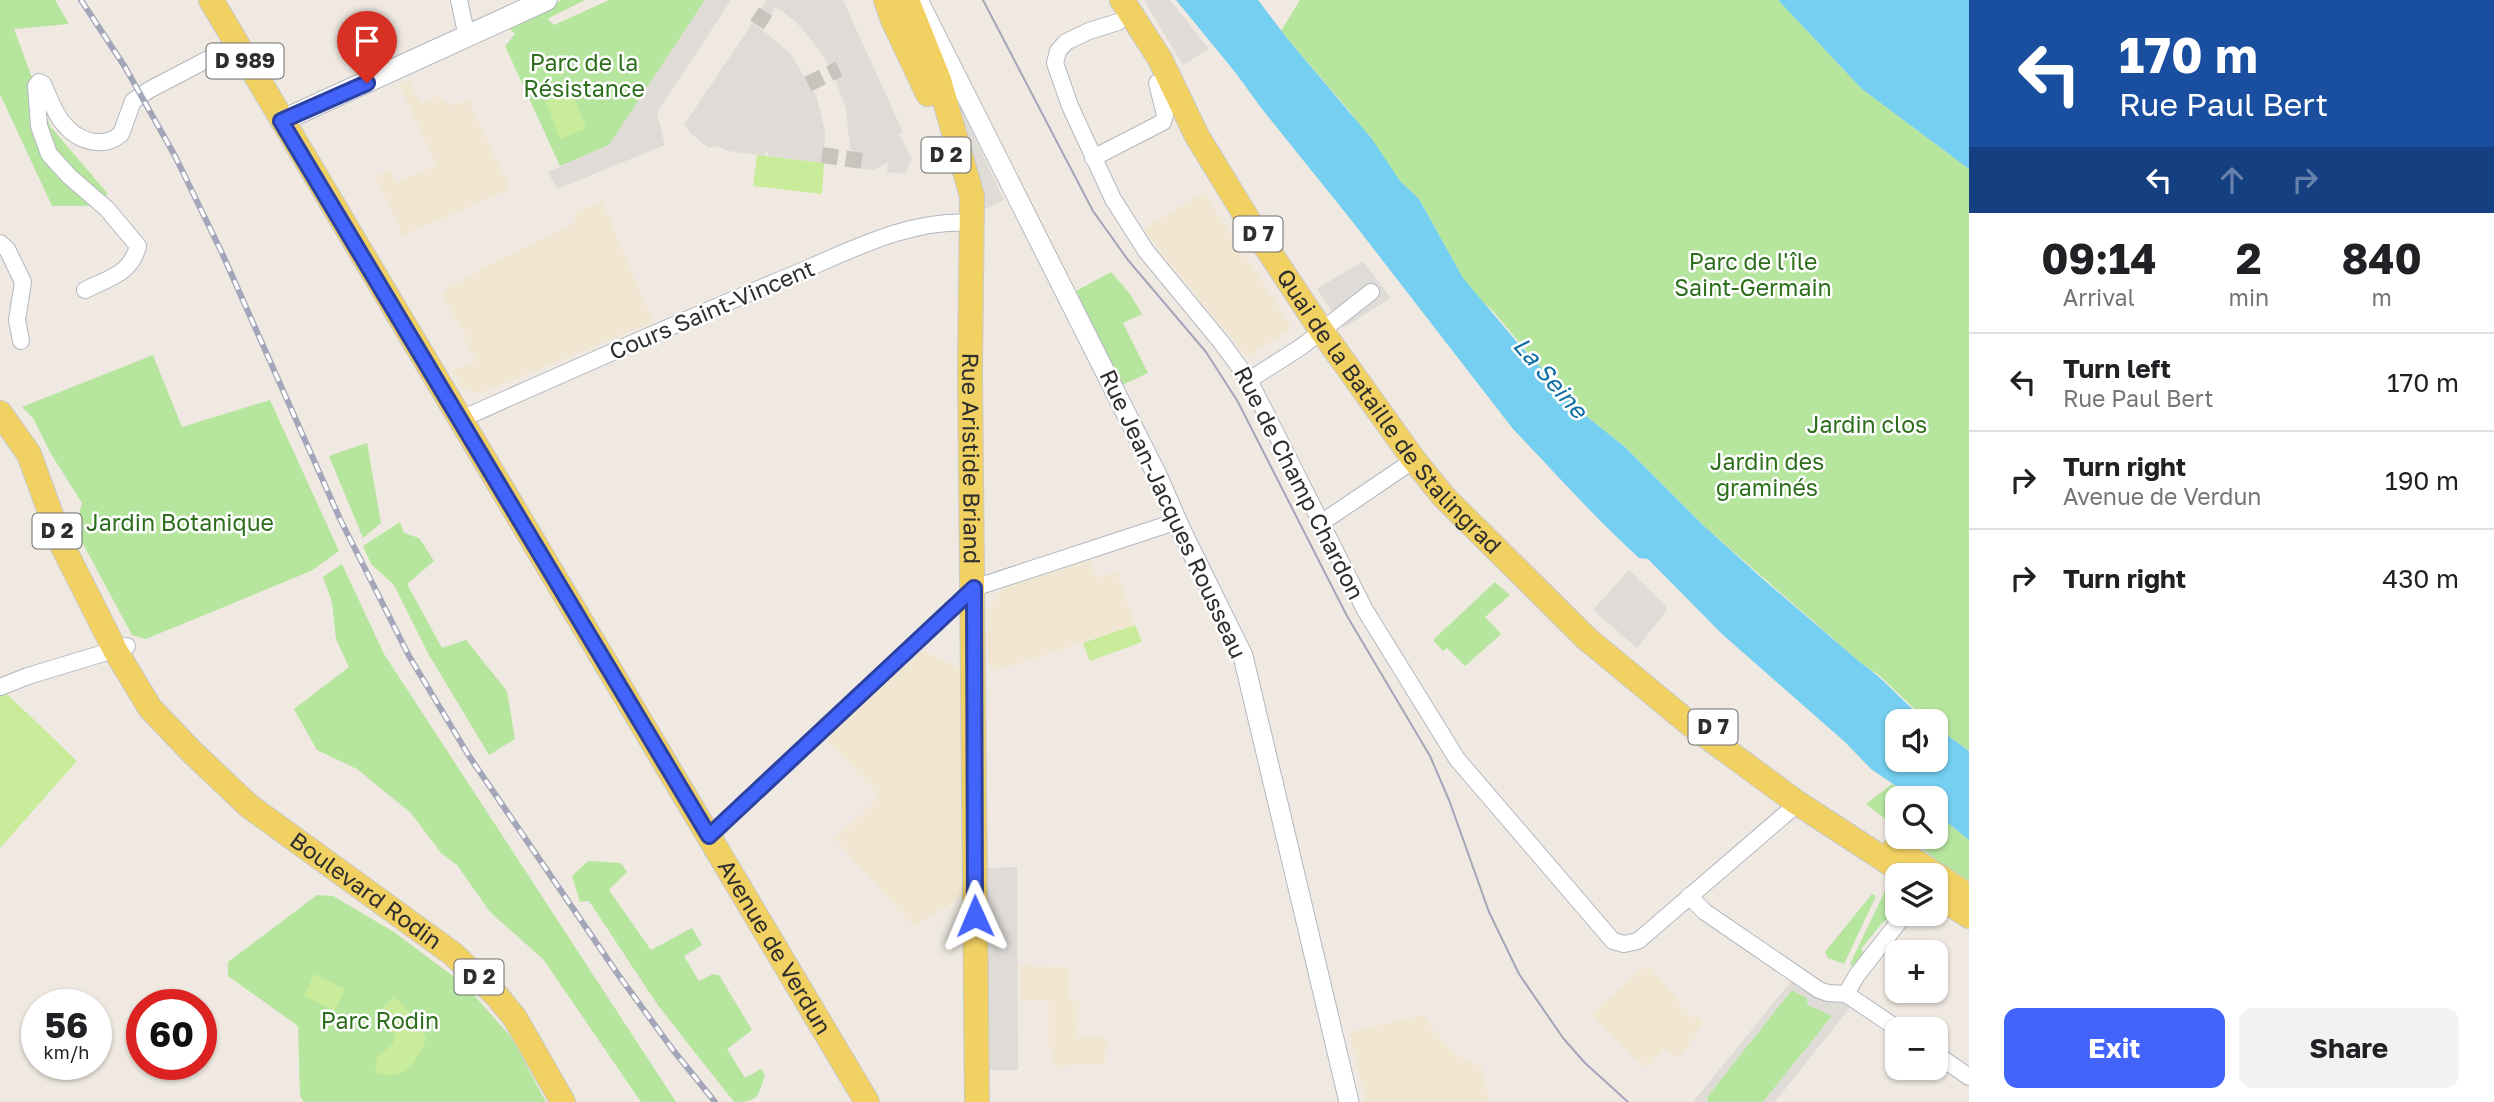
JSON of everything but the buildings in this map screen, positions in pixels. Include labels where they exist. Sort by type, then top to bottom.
[{"type":"main road","name":"Avenue de Verdun","points":[[211,0],[235,45],[867,1102]]},
{"type":"main road","points":[[281,121],[546,0]]},
{"type":"main road","name":"Rue Aristide Briand","points":[[886,0],[928,93],[943,138],[955,195],[964,222],[971,320],[976,1102]]},
{"type":"main road","name":"Rue Aristide Briand","points":[[906,0],[939,80],[972,196],[964,222]]},
{"type":"main road","name":"Quai de la Bataille de Stalingrad","points":[[1103,0],[1120,11],[1160,59],[1197,136]]},
{"type":"main road","name":"Quai de la Bataille de Stalingrad","points":[[1120,11],[1157,83],[1197,136],[1321,330],[1443,496],[1586,638],[1690,724],[1797,802],[1902,863]]},
{"type":"main road","name":"Boulevard Rodin","points":[[0,401],[18,418],[34,441],[72,548],[108,609],[121,648]]},
{"type":"main road","name":"Boulevard Rodin","points":[[0,413],[29,453],[62,545],[121,648],[150,708],[250,806],[453,954],[480,978],[515,1018],[563,1102]]},
{"type":"main road","name":"Quai de la Bataille de Stalingrad","points":[[1520,572],[1596,626],[1648,676],[1746,752],[1843,812],[1906,863]]},
{"type":"main road","name":"Quai de la Bataille de Stalingrad","points":[[1948,891],[1969,916]]},
{"type":"street","points":[[459,0],[467,37]]},
{"type":"street","name":"Rue Jean-Jacques Rousseau","points":[[918,0],[1157,475],[1243,656],[1349,1102]]},
{"type":"street","name":"Rue de Champ Chardon","points":[[1120,11],[1066,43],[1058,51],[1055,63],[1093,158],[1113,199],[1146,251],[1249,380],[1365,610],[1457,759],[1613,941],[1624,944],[1638,941],[1797,802]]},
{"type":"street","points":[[85,290],[124,271],[132,263],[138,246],[107,209],[69,176],[49,154],[39,126],[36,86],[39,82],[43,83],[62,123],[88,141],[107,143],[121,134],[133,102],[149,90],[235,45]]},
{"type":"street","points":[[1093,158],[1163,122],[1165,115],[1157,83]]},
{"type":"street","name":"Cours Saint-Vincent","points":[[459,420],[894,233],[946,222],[964,222]]},
{"type":"street","points":[[0,243],[7,249],[23,282],[17,320],[21,341]]},
{"type":"street","points":[[1249,380],[1301,347],[1371,292]]},
{"type":"street","points":[[1321,523],[1414,460]]},
{"type":"street","points":[[709,836],[974,588],[1178,521]]},
{"type":"street","points":[[0,687],[121,648]]},
{"type":"street","points":[[1689,896],[1705,912],[1819,990],[1846,995],[1885,1020]]},
{"type":"street","points":[[1846,995],[1857,975],[1896,926]]},
{"type":"street","points":[[1948,1062],[1969,1077]]},
{"type":"shaded area","points":[[705,0],[731,0],[657,113],[665,145],[557,189],[548,172],[609,145]]},
{"type":"shaded area","points":[[767,0],[843,0],[903,132],[899,134],[912,159],[905,174],[887,172],[888,162],[874,170],[849,167],[849,160],[857,161],[850,149],[846,109],[833,73],[818,48],[796,22],[775,8],[771,15],[761,9]]},
{"type":"shaded area","points":[[1144,0],[1170,0],[1209,49],[1183,65]]},
{"type":"shaded area","points":[[753,22],[790,53],[816,95],[825,131],[824,163],[768,156],[768,152],[765,152],[765,156],[728,151],[718,146],[709,148],[684,125]]},
{"type":"shaded area","points":[[937,57],[1004,200],[984,210]]},
{"type":"shaded area","points":[[409,79],[420,104],[440,95],[442,100],[455,105],[468,99],[510,189],[403,236],[375,177],[391,169],[396,182],[436,165],[399,84]]},
{"type":"shaded area","points":[[1204,192],[1292,328],[1247,357],[1144,229]]},
{"type":"shaded area","points":[[602,201],[653,322],[479,394],[462,388],[452,371],[476,360],[463,341],[467,338],[441,293],[482,268],[575,222],[575,212]]},
{"type":"shaded area","points":[[1363,261],[1391,298],[1343,328],[1317,289]]},
{"type":"shaded area","points":[[1090,560],[1097,578],[1117,572],[1135,625],[996,671],[988,665],[987,612],[1004,588]]},
{"type":"shaded area","points":[[1629,570],[1667,610],[1637,648],[1593,610]]},
{"type":"shaded area","points":[[922,650],[960,668],[962,897],[914,927],[835,839],[880,796],[825,739]]},
{"type":"shaded area","points":[[1017,867],[1018,1070],[990,1070],[986,868]]},
{"type":"shaded area","points":[[1648,964],[1692,1018],[1696,1015],[1704,1023],[1679,1059],[1664,1048],[1648,1068],[1632,1056],[1591,1014]]},
{"type":"shaded area","points":[[1019,966],[1070,967],[1070,1000],[1079,1001],[1078,1038],[1106,1038],[1105,1064],[1054,1066],[1054,1049],[1049,1048],[1049,1001],[1019,1000]]},
{"type":"shaded area","points":[[1792,980],[1829,1001],[1852,1005],[1775,1102],[1763,1102],[1832,1016],[1808,1005],[1807,998],[1792,990],[1707,1097],[1708,1102],[1693,1102]]},
{"type":"shaded area","points":[[1422,1015],[1450,1049],[1482,1067],[1490,1102],[1366,1102],[1349,1032]]},
{"type":"green space","points":[[0,0],[55,0],[69,24],[14,29],[50,126],[108,194],[87,206],[52,206],[0,94]]},
{"type":"green space","name":"Parc de la Résistance","points":[[562,0],[585,0],[547,19],[554,25],[609,0],[705,0],[609,145],[560,166],[505,46],[515,34],[507,26]]},
{"type":"green space","name":"Parc de l'île Saint-Germain","points":[[1300,0],[1778,0],[1862,89],[1969,169],[1969,751],[1948,736],[1948,709],[1914,709],[1880,676],[1861,663],[1704,526],[1625,447],[1586,416],[1493,311],[1475,295],[1419,199],[1400,181],[1351,113],[1281,31]]},
{"type":"green space","points":[[572,92],[586,128],[560,139],[546,101]]},
{"type":"green space","points":[[757,155],[824,163],[822,194],[753,186]]},
{"type":"green space","points":[[1111,272],[1130,294],[1142,314],[1123,323],[1148,373],[1122,385],[1076,291]]},
{"type":"green space","name":"Jardin Botanique","points":[[153,355],[182,427],[270,400],[339,551],[311,571],[146,639],[132,635],[75,529],[82,503],[51,454],[33,418],[22,407]]},
{"type":"green space","points":[[367,443],[381,523],[363,538],[329,456]]},
{"type":"green space","points":[[400,522],[404,533],[419,538],[434,561],[407,584],[442,648],[466,640],[507,691],[515,739],[489,755],[429,655],[394,585],[371,564],[363,546]]},
{"type":"green space","points":[[342,564],[384,654],[676,1102],[641,1102],[543,959],[490,912],[457,865],[441,853],[411,813],[357,769],[317,750],[294,709],[349,667],[336,639],[332,602],[323,577]]},
{"type":"green space","points":[[1495,582],[1510,595],[1485,617],[1501,634],[1465,666],[1447,648],[1443,651],[1433,640]]},
{"type":"green space","points":[[1135,625],[1142,642],[1090,661],[1083,643]]},
{"type":"green space","points":[[5,692],[77,761],[0,848],[0,694]]},
{"type":"green space","points":[[1885,789],[1885,819],[1866,804]]},
{"type":"green space","points":[[1948,823],[1969,840],[1969,885],[1948,869],[1948,863],[1941,863],[1922,849],[1948,849]]},
{"type":"green space","points":[[588,861],[621,863],[627,872],[609,890],[651,950],[692,928],[702,945],[684,956],[699,981],[713,974],[719,975],[752,1030],[727,1049],[745,1078],[761,1069],[765,1075],[756,1097],[748,1101],[734,1102],[657,1004],[589,901],[580,902],[572,876]]},
{"type":"green space","points":[[1885,891],[1885,921],[1861,949],[1866,955],[1855,968],[1850,964]]},
{"type":"green space","points":[[1872,894],[1876,896],[1844,964],[1828,958],[1825,952]]},
{"type":"green space","name":"Parc Rodin","points":[[317,895],[333,896],[394,932],[465,985],[512,1038],[546,1102],[304,1102],[300,1096],[298,1026],[228,976],[228,962]]},
{"type":"green space","points":[[314,974],[345,989],[335,1011],[304,996]]},
{"type":"green space","points":[[1792,989],[1807,998],[1808,1005],[1833,1015],[1763,1102],[1708,1102],[1707,1097]]},
{"type":"green space","points":[[394,997],[417,1019],[426,1039],[408,1069],[394,1075],[385,1075],[375,1072],[377,1057],[393,1044],[395,1035],[374,1016]]},
{"type":"water","name":"La Seine","points":[[1176,0],[1258,0],[1372,139],[1400,181],[1419,199],[1463,278],[1516,341],[1586,416],[1625,447],[1704,526],[1912,709],[1885,709],[1885,772],[1948,772],[1948,736],[1969,751],[1969,840],[1948,823],[1948,786],[1896,786],[1871,769],[1845,742],[1722,634],[1648,559],[1639,558],[1559,478],[1513,429]]},
{"type":"water","points":[[1778,0],[1969,0],[1969,169],[1862,89]]},
{"type":"tunnel","points":[[757,25],[766,11]]},
{"type":"tunnel","points":[[808,84],[839,69]]},
{"type":"tunnel","points":[[822,155],[863,161]]},
{"type":"tram line","points":[[983,0],[1093,211],[1128,260],[1206,352],[1238,402],[1347,616],[1430,756],[1449,800],[1489,912],[1519,974],[1563,1038],[1585,1063],[1628,1102]]},
{"type":"railway","points":[[81,0],[125,67],[175,156],[222,253],[340,519],[409,656],[469,756],[617,973],[715,1102]]},
{"type":"route","points":[[367,83],[281,121],[709,836],[974,588],[975,916]]},
{"type":"park label","name":"Jardin clos","points":[[1867,425]]},
{"type":"park label","name":"Jardin des graminés","points":[[1767,475]]}]
